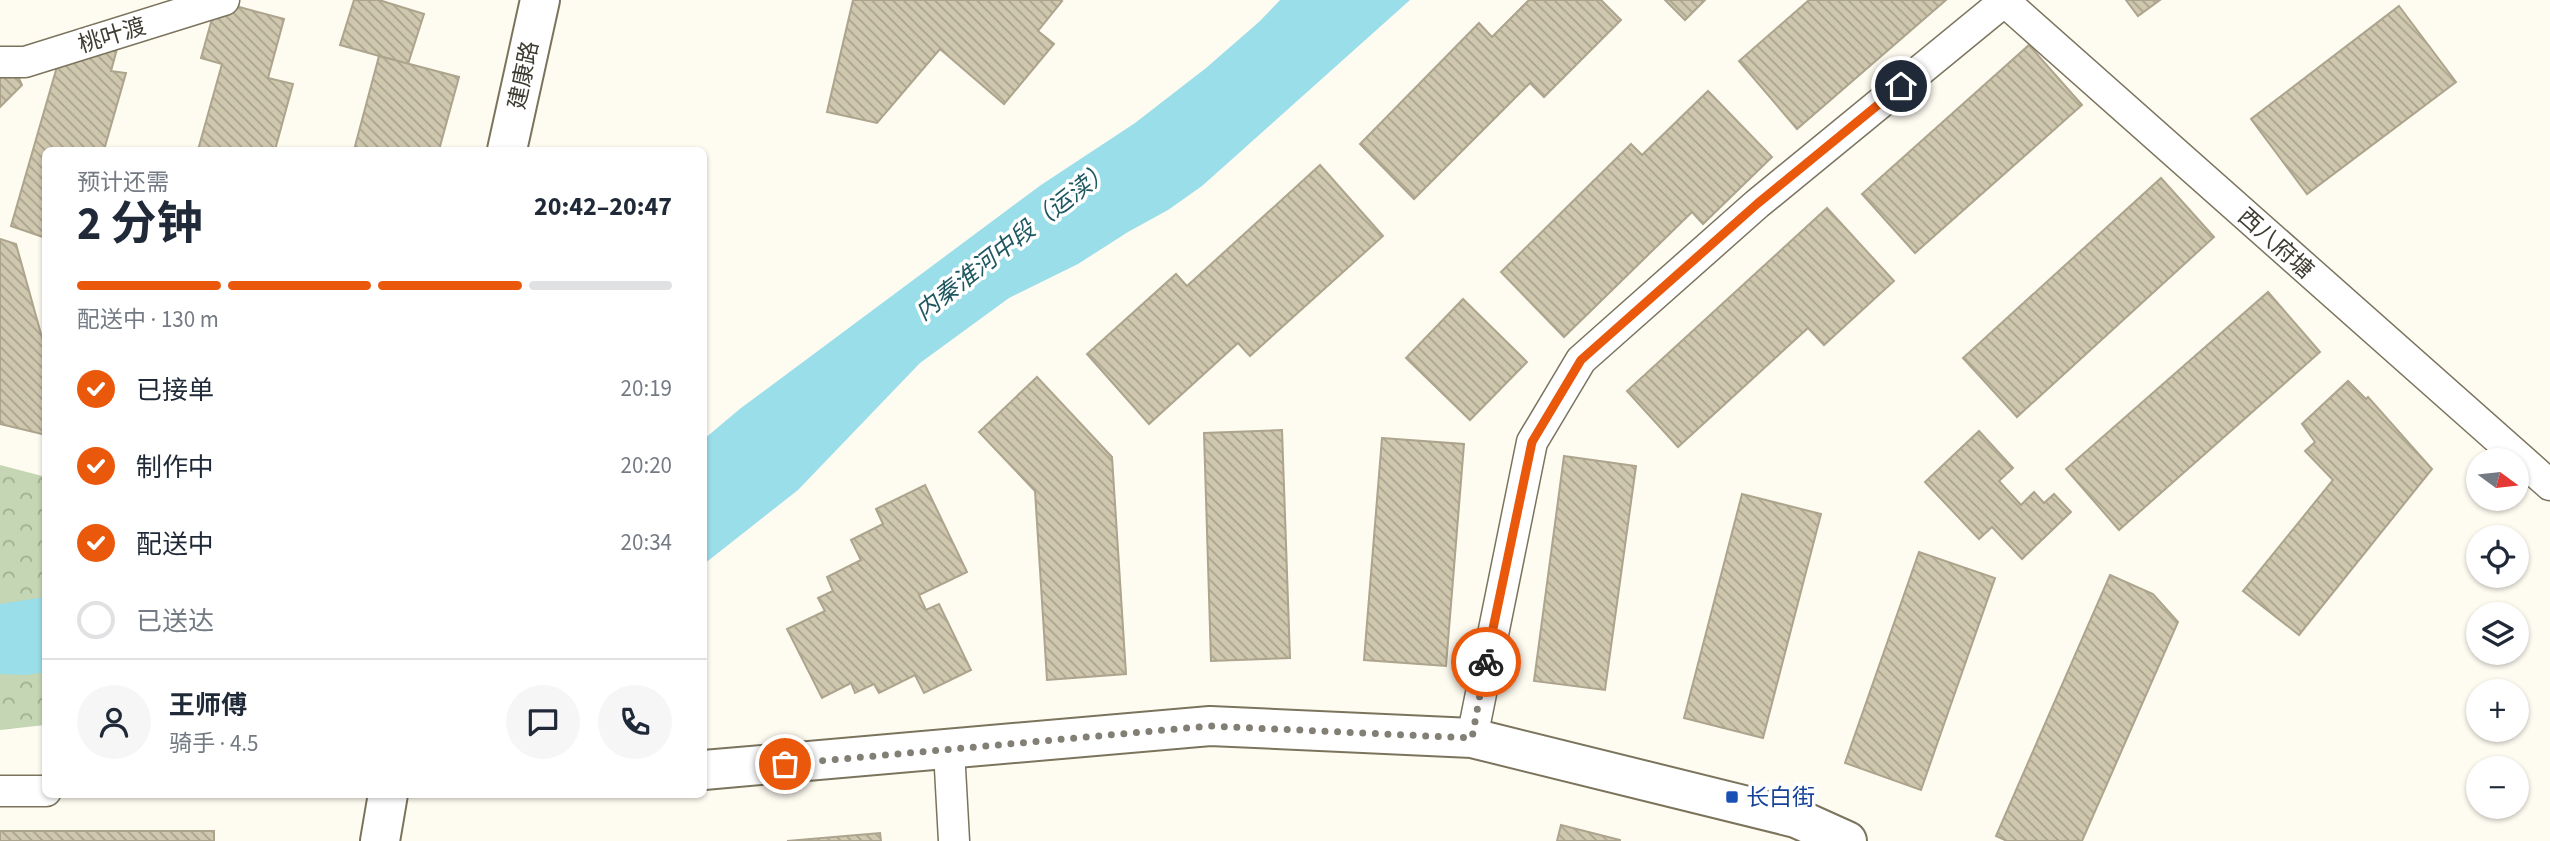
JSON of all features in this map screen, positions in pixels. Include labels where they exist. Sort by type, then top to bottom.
[{"type":"street","name":"桃叶渡","points":[[0,62],[25,62],[223,0]]},
{"type":"street","name":"建康路","points":[[508,147],[540,0]]},
{"type":"street","name":"西八府塘","points":[[2004,0],[2550,485]]},
{"type":"street","points":[[1472,738],[1532,442],[1581,360],[1757,204],[2004,0]]},
{"type":"street","points":[[707,770],[1210,726],[1472,738],[1796,818],[1847,841]]},
{"type":"street","points":[[949,750],[954,841]]},
{"type":"street","points":[[0,791],[42,791]]},
{"type":"street","points":[[380,841],[387,798]]},
{"type":"green space","points":[[0,465],[42,476],[42,725],[0,730]]},
{"type":"water","name":"内秦淮河中段（运渎）","points":[[1280,0],[1410,0],[1202,186],[1168,210],[1078,264],[1009,298],[920,363],[798,490],[707,562],[707,436],[741,408],[1041,185],[1135,123],[1206,68]]},
{"type":"water","points":[[42,597],[42,672],[0,674],[0,604]]},
{"type":"building","points":[[354,0],[379,0],[424,14],[408,64],[340,45]]},
{"type":"building","points":[[853,0],[1062,1],[1038,31],[1054,44],[1004,104],[940,49],[877,123],[827,112]]},
{"type":"building","points":[[1529,0],[1601,0],[1621,20],[1544,97],[1530,83],[1414,199],[1360,144],[1479,23],[1492,37]]},
{"type":"building","points":[[1665,0],[1705,0],[1685,20]]},
{"type":"building","points":[[1809,0],[1946,0],[1797,129],[1739,61]]},
{"type":"building","points":[[2126,0],[2160,0],[2138,16]]},
{"type":"building","points":[[217,1],[284,19],[268,78],[293,84],[276,147],[199,147],[222,64],[201,58]]},
{"type":"building","points":[[2399,6],[2456,82],[2307,194],[2251,119]]},
{"type":"building","points":[[2029,45],[2082,105],[1915,253],[1862,194]]},
{"type":"building","points":[[117,49],[111,71],[126,73],[105,147],[42,147],[42,237],[11,226],[58,63]]},
{"type":"building","points":[[379,56],[459,77],[440,147],[355,147]]},
{"type":"building","points":[[16,72],[22,85],[0,107],[0,76]]},
{"type":"building","points":[[1708,91],[1772,157],[1703,224],[1692,212],[1564,337],[1501,272],[1631,144],[1642,155]]},
{"type":"building","points":[[1320,165],[1383,236],[1250,356],[1238,343],[1149,424],[1087,354],[1176,274],[1187,286]]},
{"type":"building","points":[[2161,178],[2214,237],[2017,417],[1963,358]]},
{"type":"building","points":[[1827,208],[1894,281],[1824,345],[1808,328],[1678,447],[1627,391]]},
{"type":"building","points":[[0,239],[16,244],[42,338],[42,434],[0,424]]},
{"type":"building","points":[[2268,292],[2320,352],[2119,530],[2066,469]]},
{"type":"building","points":[[1463,299],[1527,362],[1470,420],[1406,358]]},
{"type":"building","points":[[1037,377],[1112,457],[1126,674],[1047,680],[1035,491],[979,432]]},
{"type":"building","points":[[2348,381],[2366,399],[2368,397],[2432,469],[2299,635],[2243,591],[2333,480],[2305,451],[2315,442],[2302,424]]},
{"type":"building","points":[[1282,430],[1290,658],[1211,661],[1204,433]]},
{"type":"building","points":[[1979,431],[2013,468],[1999,481],[2021,505],[2034,492],[2044,503],[2054,494],[2071,512],[2022,559],[1992,527],[1979,539],[1925,482]]},
{"type":"building","points":[[1382,438],[1464,444],[1446,666],[1364,660]]},
{"type":"building","points":[[1564,456],[1636,466],[1605,690],[1534,681]]},
{"type":"building","points":[[925,485],[967,572],[919,595],[926,610],[939,604],[971,670],[924,693],[915,675],[879,693],[874,684],[855,693],[851,683],[822,698],[787,629],[825,611],[818,598],[833,591],[827,577],[861,560],[851,540],[883,524],[876,509]]},
{"type":"building","points":[[1742,494],[1821,514],[1763,738],[1684,718]]},
{"type":"building","points":[[1919,552],[1995,578],[1921,790],[1845,763]]},
{"type":"building","points":[[2110,575],[2153,594],[2178,622],[2082,841],[2007,841],[1996,836]]},
{"type":"building","points":[[1561,825],[1620,840],[1620,841],[1557,841]]},
{"type":"building","points":[[0,831],[214,831],[214,841],[0,841]]},
{"type":"building","points":[[880,833],[881,841],[787,841]]},
{"type":"way so far","points":[[785,764],[1210,726],[1472,738],[1486,662]]},
{"type":"place","name":"长白街","points":[[1732,797]]},
{"type":"route","points":[[1486,662],[1532,442],[1581,360],[1757,204],[1901,86]]}]
